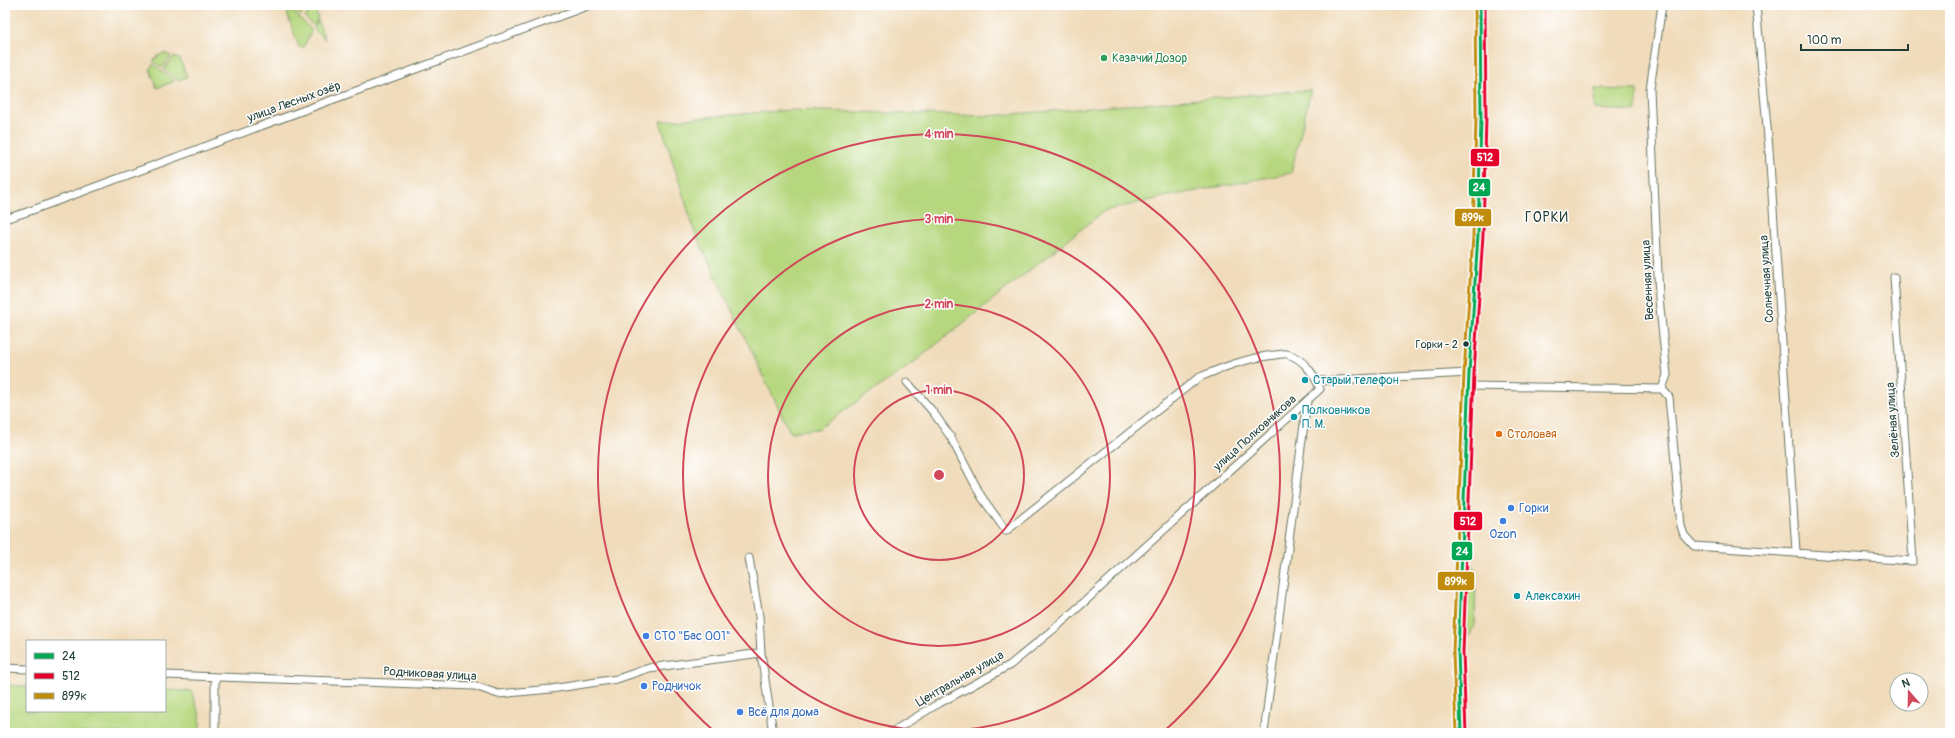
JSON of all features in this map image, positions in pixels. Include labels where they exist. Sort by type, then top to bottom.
[{"type":"main road","points":[[1461,733],[1458,652],[1469,373],[1478,235],[1481,118],[1480,5]]},
{"type":"street","name":"улица Лесных озёр","points":[[5,219],[590,5]]},
{"type":"street","name":"Весенняя улица","points":[[1662,389],[1667,375],[1659,298],[1650,88],[1663,5]]},
{"type":"street","name":"Солнечная улица","points":[[1756,5],[1770,156],[1796,551]]},
{"type":"street","name":"Зелёная улица","points":[[1796,551],[1913,561],[1894,277]]},
{"type":"street","points":[[907,382],[933,412],[946,430],[981,496],[1006,531],[1198,378],[1230,363],[1262,356],[1287,354],[1306,364],[1318,381],[1469,373]]},
{"type":"street","name":"улица Полковникова","points":[[1039,641],[1320,389],[1318,381]]},
{"type":"street","points":[[1469,386],[1662,389],[1668,397],[1684,535],[1694,546],[1796,551]]},
{"type":"street","points":[[1264,733],[1307,401]]},
{"type":"street","points":[[749,558],[759,616],[761,653],[773,733]]},
{"type":"street","name":"Центральная улица","points":[[890,733],[936,705],[1010,665],[1039,641]]},
{"type":"street","name":"Родниковая улица","points":[[166,675],[214,678],[475,686],[498,694],[617,680],[649,668],[761,653]]},
{"type":"street","points":[[5,668],[26,669]]},
{"type":"street","points":[[214,678],[215,733]]},
{"type":"green space","points":[[300,5],[306,6],[301,16],[294,10]]},
{"type":"green space","points":[[310,8],[315,10],[318,17],[314,26],[305,18]]},
{"type":"green space","points":[[292,11],[312,30],[303,48],[299,47],[287,14]]},
{"type":"green space","points":[[318,20],[325,40],[314,29]]},
{"type":"green space","points":[[164,53],[171,56],[162,68],[153,61]]},
{"type":"green space","points":[[173,57],[180,59],[187,77],[178,80],[164,69]]},
{"type":"green space","points":[[153,64],[175,81],[157,88],[150,69]]},
{"type":"green space","points":[[1595,89],[1637,90],[1637,111],[1594,109]]},
{"type":"green space","points":[[1311,90],[1291,173],[1164,197],[1104,211],[913,363],[818,429],[790,432],[695,233],[660,121],[789,110],[989,116]]},
{"type":"green space","points":[[1466,561],[1470,562],[1476,574],[1475,623],[1470,635],[1463,637]]},
{"type":"green space","points":[[5,685],[26,686],[26,712],[166,712],[166,690],[191,691],[200,715],[200,733],[5,733]]},
{"type":"transit line","name":"899к","points":[[1456,733],[1453,652],[1464,373],[1473,235],[1476,118],[1475,5]]},
{"type":"transit line","name":"24","points":[[1461,733],[1458,652],[1469,373],[1478,235],[1481,118],[1480,5]]},
{"type":"transit line","name":"512","points":[[1466,733],[1463,652],[1474,373],[1483,235],[1486,118],[1485,5]]},
{"type":"place","name":"Казачий Дозор","points":[[1104,58]]},
{"type":"place","name":"Горки - 2","points":[[1466,344]]},
{"type":"place","name":"Старый телефон","points":[[1305,380]]},
{"type":"place","name":"Полковников П. М.","points":[[1294,417]]},
{"type":"place","name":"Столовая","points":[[1499,434]]},
{"type":"place","name":"Горки","points":[[1511,508]]},
{"type":"place","name":"Ozon","points":[[1503,521]]},
{"type":"place","name":"Алексахин","points":[[1517,596]]},
{"type":"place","name":"СТО \"Бас 001\"","points":[[646,636]]},
{"type":"place","name":"Родничок","points":[[644,686]]},
{"type":"place","name":"Всё для дома","points":[[740,712]]},
{"type":"district","name":"ГОРКИ","points":[[1547,217]]}]
